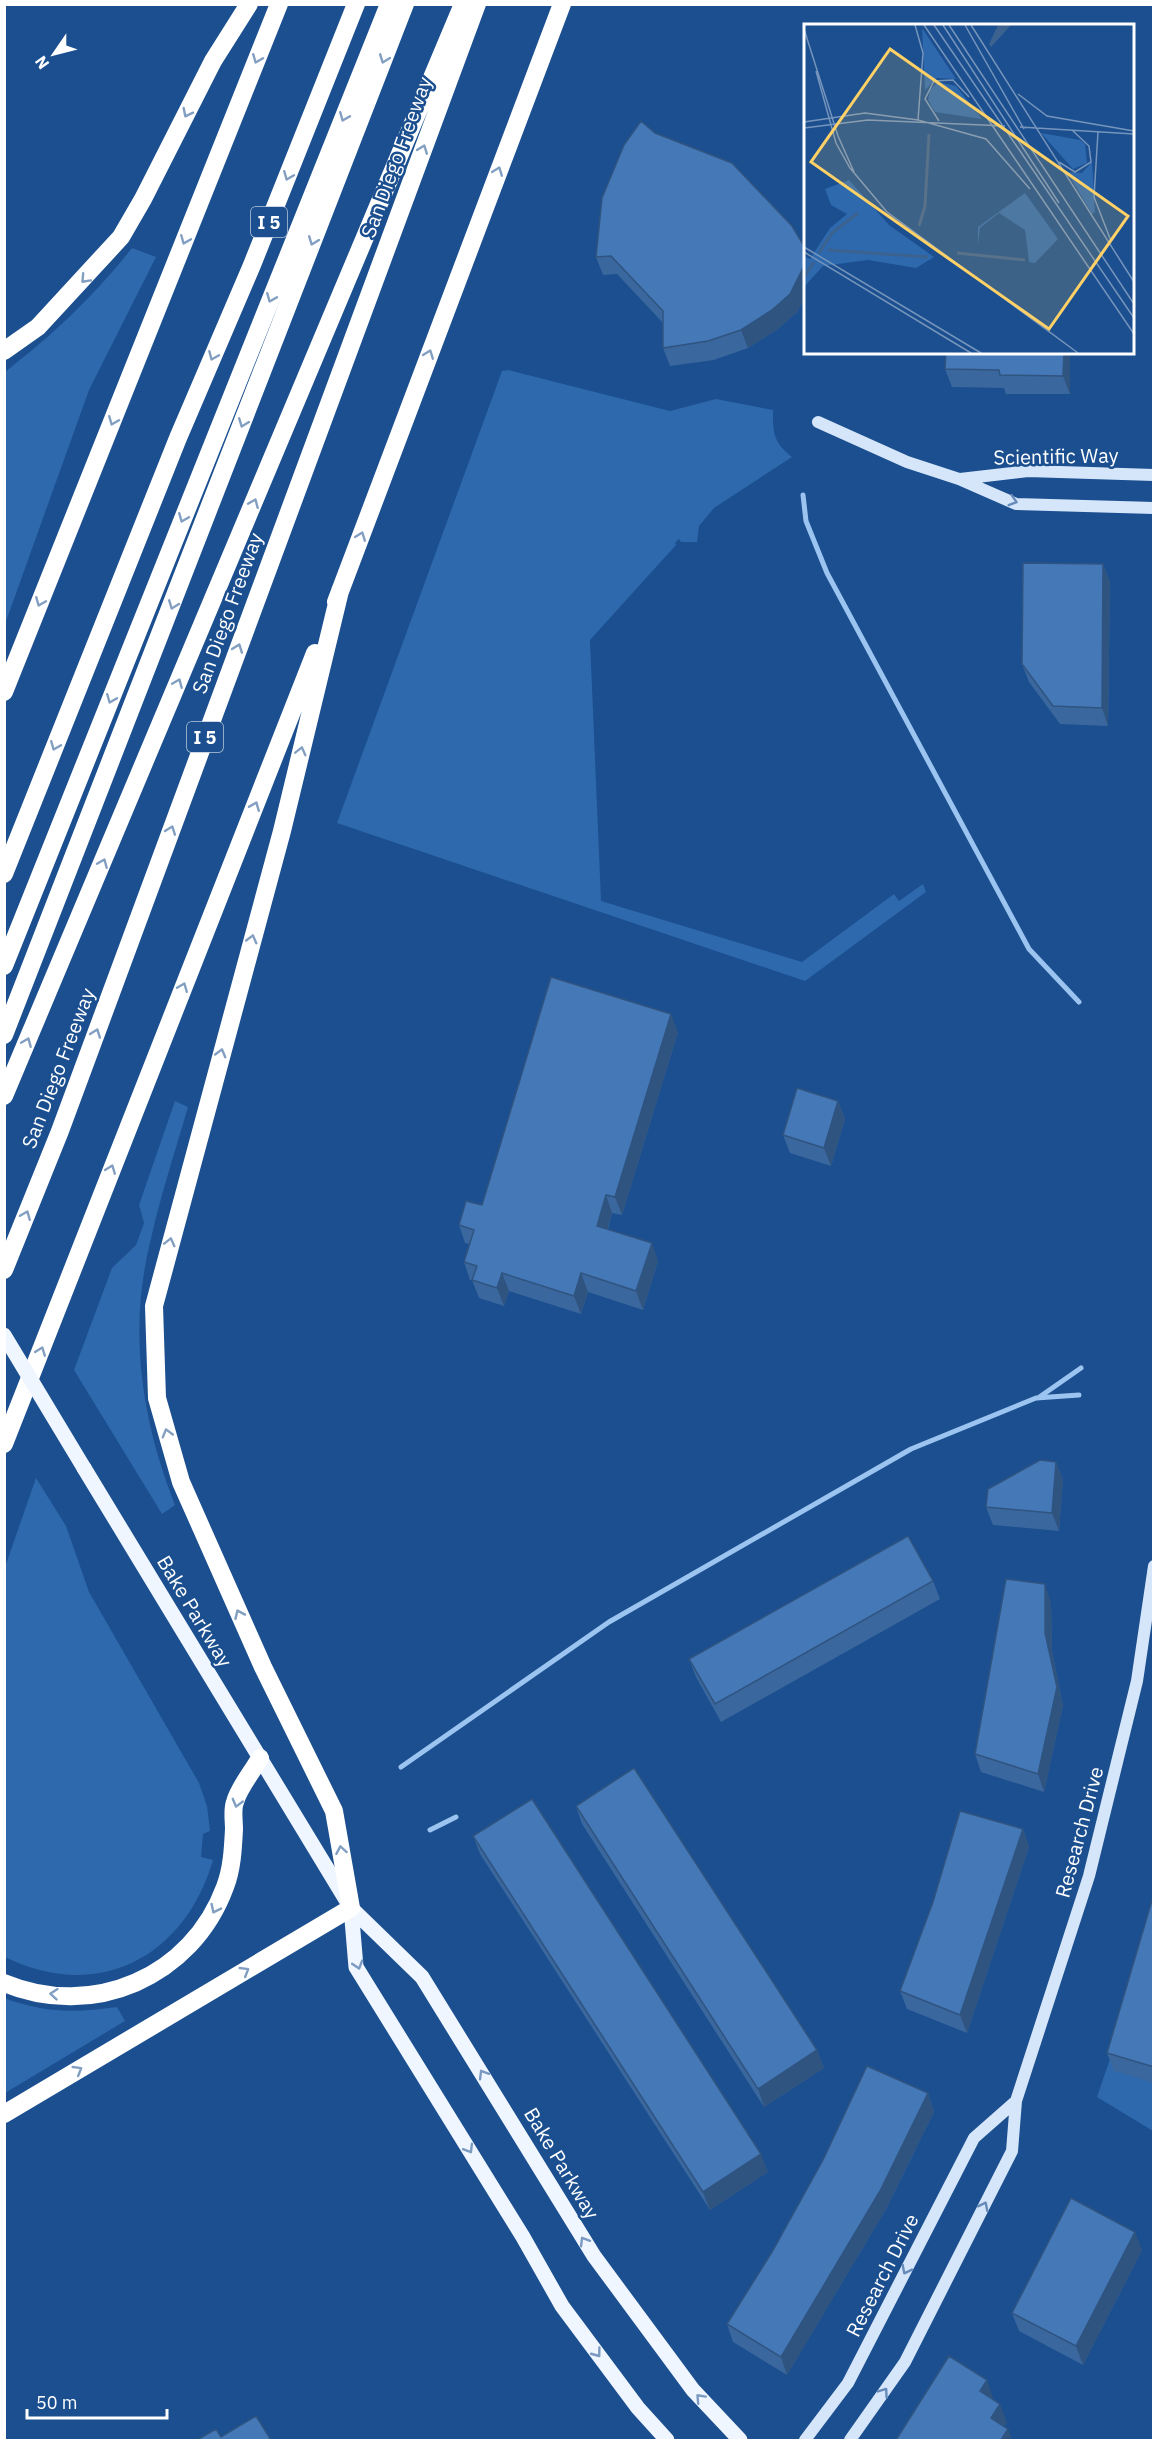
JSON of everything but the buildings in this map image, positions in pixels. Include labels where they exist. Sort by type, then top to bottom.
[{"type":"highway","points":[[4,351],[38,327],[121,237],[143,200],[213,61],[249,4]]},
{"type":"highway","points":[[4,692],[279,4]]},
{"type":"highway","name":"I 5","points":[[4,874],[178,438],[252,266],[356,4]]},
{"type":"highway","points":[[4,966],[389,4]]},
{"type":"highway","points":[[4,1035],[405,4]]},
{"type":"highway","points":[[4,1096],[463,4]]},
{"type":"highway","name":"San Diego Freeway","points":[[4,1270],[60,1131],[477,4]]},
{"type":"highway","points":[[4,1444],[340,591],[562,4]]},
{"type":"highway","points":[[4,2114],[351,1908],[334,1810],[263,1667],[181,1482],[158,1398],[154,1349],[157,1294],[282,831],[340,591]]},
{"type":"highway","points":[[4,1983],[50,1994],[81,1996],[115,1992],[144,1981],[172,1962],[198,1938],[213,1914],[226,1886],[233,1854],[235,1801],[260,1758]]},
{"type":"main road","name":"Scientific Way","points":[[818,422],[907,462],[959,479],[1016,504],[1154,508]]},
{"type":"main road","name":"Scientific Way","points":[[959,479],[1028,471],[1154,475]]},
{"type":"main road","name":"Bake Parkway","points":[[4,1335],[351,1908],[422,1977],[594,2256],[693,2390],[740,2440]]},
{"type":"main road","name":"Research Drive","points":[[850,2440],[905,2362],[1012,2151],[1016,2101],[1089,1876],[1137,1681],[1154,1566]]},
{"type":"main road","name":"Bake Parkway","points":[[351,1908],[356,1967],[523,2237],[562,2306],[638,2408],[667,2440]]},
{"type":"main road","name":"Research Drive","points":[[805,2440],[848,2383],[974,2138],[1016,2101]]},
{"type":"shaded area","points":[[132,248],[156,257],[89,390],[5,624],[5,372],[72,314]]},
{"type":"shaded area","points":[[508,370],[670,411],[716,399],[773,410],[775,436],[781,447],[792,457],[714,508],[699,526],[697,542],[681,542],[679,539],[590,640],[601,901],[802,962],[894,894],[899,901],[923,884],[926,892],[805,981],[337,823],[502,371]]},
{"type":"shaded area","points":[[175,1101],[188,1107],[154,1226],[143,1276],[140,1310],[142,1376],[147,1409],[154,1441],[175,1505],[162,1514],[74,1370],[112,1268],[136,1245],[144,1223],[139,1205]]},
{"type":"shaded area","points":[[36,1478],[66,1526],[89,1592],[199,1783],[207,1806],[210,1831],[203,1834],[201,1857],[213,1860],[200,1894],[182,1923],[159,1945],[133,1962],[104,1972],[73,1975],[39,1970],[5,1957],[5,1567]]},
{"type":"shaded area","points":[[1153,1917],[1153,2131],[1097,2097],[1138,1977]]},
{"type":"shaded area","points":[[4,1998],[46,2009],[87,2010],[117,2007],[125,2021],[5,2093]]},
{"type":"waterway","points":[[803,495],[806,521],[827,573],[1029,949],[1079,1002]]},
{"type":"waterway","points":[[1038,1398],[1081,1368]]},
{"type":"waterway","points":[[401,1767],[609,1622],[911,1449],[1036,1398],[1079,1395]]},
{"type":"waterway","points":[[430,1830],[456,1817]]}]
